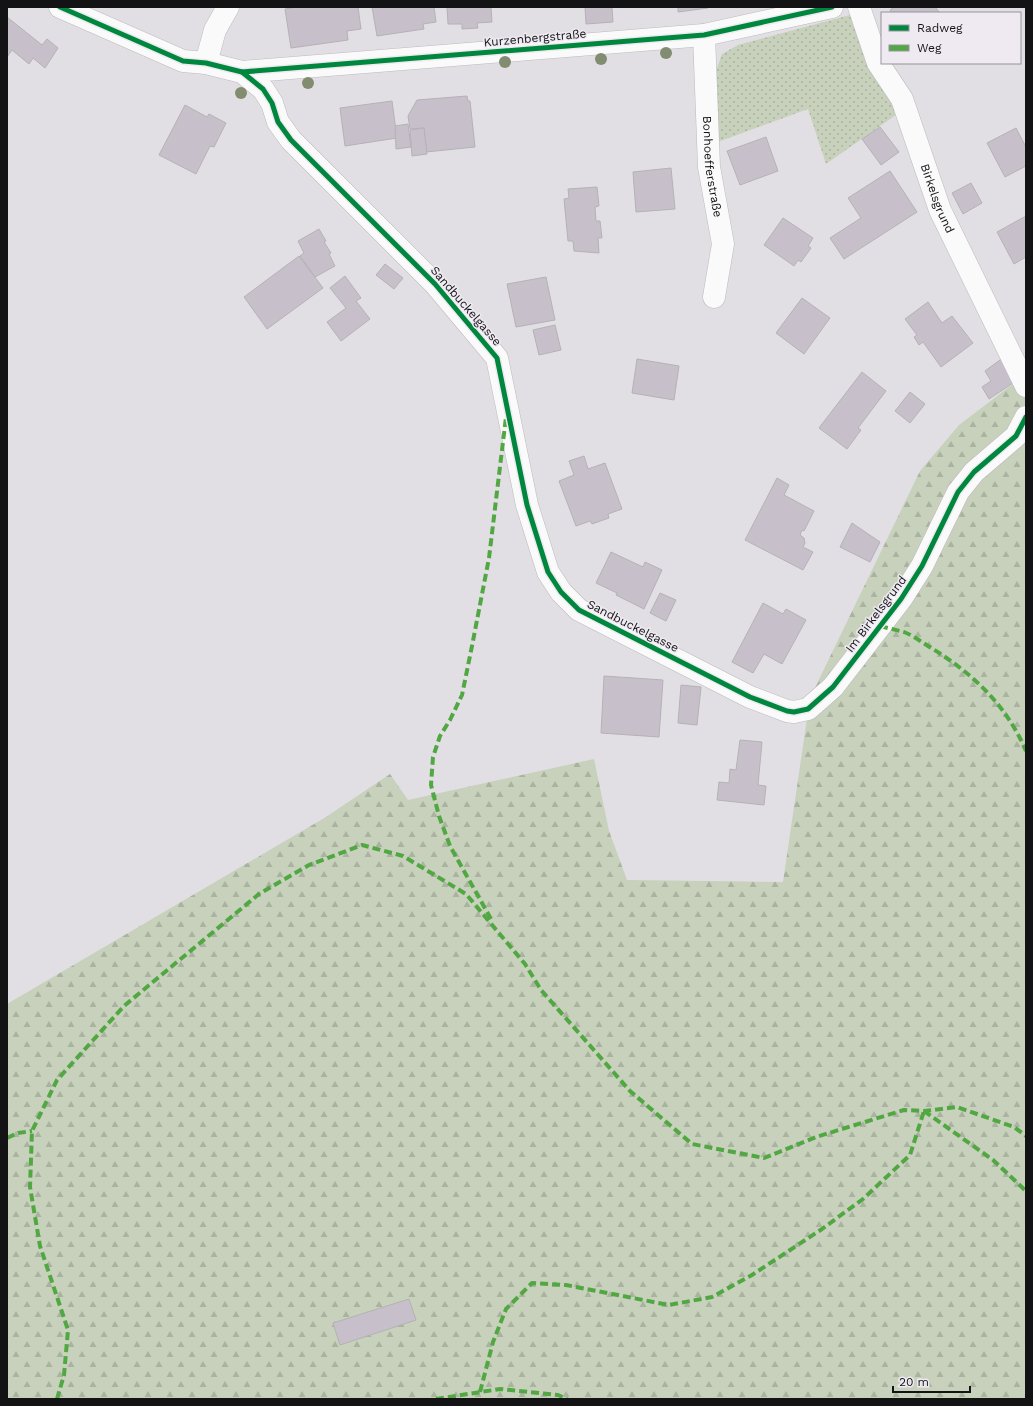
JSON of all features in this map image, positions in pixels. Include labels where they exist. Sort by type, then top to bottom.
[{"type":"street","name":"Sandbuckelgasse","points":[[60,7],[183,61],[206,63],[242,72],[263,88],[272,103],[278,122],[291,140],[436,284],[497,358],[527,505],[548,572],[561,592],[580,610],[750,697]]},
{"type":"street","points":[[206,63],[215,30],[228,7]]},
{"type":"street","name":"Kurzenbergstraße","points":[[242,72],[704,35],[829,7]]},
{"type":"street","name":"Birkelsgrund","points":[[859,7],[878,63],[902,99],[940,210],[1026,386]]},
{"type":"street","name":"Bonhoefferstraße","points":[[704,35],[709,167],[723,244],[714,297]]},
{"type":"street","name":"Im Birkelsgrund","points":[[750,697],[794,712],[808,709],[833,687],[901,600],[922,566],[958,492],[974,472],[1016,436],[1026,417]]},
{"type":"green space","points":[[850,15],[900,112],[826,164],[808,109],[715,143],[716,71],[722,54],[738,45]]},
{"type":"green space","points":[[1026,374],[1026,1399],[7,1399],[7,1004],[326,817],[390,774],[408,800],[594,759],[609,831],[627,880],[783,882],[810,698],[920,471],[959,425]]},
{"type":"building","points":[[297,7],[358,7],[361,29],[347,31],[348,40],[291,48],[285,9]]},
{"type":"building","points":[[372,7],[434,7],[436,22],[423,24],[424,29],[377,36]]},
{"type":"building","points":[[447,7],[491,7],[492,22],[477,23],[478,28],[462,29],[462,24],[448,24]]},
{"type":"building","points":[[585,7],[612,7],[613,22],[586,24]]},
{"type":"building","points":[[678,7],[708,7],[708,8],[678,12]]},
{"type":"building","points":[[894,7],[935,7],[939,12],[891,12],[890,10]]},
{"type":"building","points":[[7,17],[42,45],[47,39],[58,48],[45,68],[33,58],[29,64],[12,50],[7,57]]},
{"type":"building","points":[[467,96],[468,101],[470,101],[475,147],[426,152],[424,128],[410,129],[408,116],[417,100]]},
{"type":"building","points":[[392,101],[397,138],[345,146],[340,108]]},
{"type":"building","points":[[185,105],[207,117],[209,114],[226,123],[214,147],[210,146],[196,174],[159,155]]},
{"type":"building","points":[[408,124],[411,147],[396,149],[395,126]]},
{"type":"building","points":[[880,127],[899,152],[881,165],[862,139]]},
{"type":"building","points":[[424,128],[427,154],[412,156],[410,130]]},
{"type":"building","points":[[1016,128],[1026,147],[1026,166],[1005,177],[987,143]]},
{"type":"building","points":[[766,137],[778,171],[740,185],[727,151]]},
{"type":"building","points":[[671,168],[675,209],[636,212],[633,172]]},
{"type":"building","points":[[890,171],[917,212],[844,259],[830,238],[861,218],[848,198]]},
{"type":"building","points":[[971,183],[982,203],[963,214],[952,193]]},
{"type":"building","points":[[597,187],[599,206],[595,207],[596,221],[600,221],[602,238],[598,238],[599,253],[574,251],[573,241],[568,241],[564,199],[569,198],[568,189]]},
{"type":"building","points":[[1026,216],[1026,257],[1014,264],[997,232]]},
{"type":"building","points":[[783,218],[813,238],[808,246],[811,248],[801,262],[798,260],[794,266],[764,245]]},
{"type":"building","points":[[319,229],[326,241],[324,242],[331,253],[329,254],[335,266],[315,277],[300,256],[304,253],[298,241]]},
{"type":"building","points":[[299,256],[323,288],[267,329],[244,297]]},
{"type":"building","points":[[385,264],[403,278],[394,289],[376,275]]},
{"type":"building","points":[[345,276],[361,298],[356,301],[370,319],[341,341],[327,322],[346,308],[330,288]]},
{"type":"building","points":[[546,277],[555,320],[516,327],[507,284]]},
{"type":"building","points":[[802,298],[830,318],[804,354],[776,333]]},
{"type":"building","points":[[928,302],[942,323],[952,316],[973,343],[941,367],[923,342],[919,345],[914,337],[917,335],[905,319]]},
{"type":"building","points":[[555,325],[561,350],[539,355],[533,330]]},
{"type":"building","points":[[1004,357],[1016,381],[989,399],[982,387],[991,381],[985,371]]},
{"type":"building","points":[[637,359],[679,366],[674,400],[632,393]]},
{"type":"building","points":[[862,372],[886,391],[858,428],[861,430],[847,449],[819,428]]},
{"type":"building","points":[[910,392],[925,404],[910,423],[895,411]]},
{"type":"building","points":[[584,456],[588,469],[605,463],[622,509],[608,514],[609,518],[592,524],[590,521],[576,526],[559,481],[574,475],[569,461]]},
{"type":"building","points":[[777,478],[789,485],[784,495],[814,511],[804,531],[802,530],[800,535],[804,538],[805,543],[803,547],[813,552],[803,570],[745,540]]},
{"type":"building","points":[[852,523],[880,542],[870,562],[840,547]]},
{"type":"building","points":[[611,552],[643,567],[645,562],[662,570],[644,609],[616,595],[617,593],[596,583]]},
{"type":"building","points":[[660,593],[676,600],[666,621],[650,613]]},
{"type":"building","points":[[763,603],[783,614],[786,609],[806,620],[782,664],[764,654],[753,673],[732,662]]},
{"type":"building","points":[[604,676],[663,680],[659,737],[601,733]]},
{"type":"building","points":[[681,685],[701,687],[697,725],[678,723]]},
{"type":"building","points":[[740,740],[762,742],[758,785],[766,786],[764,805],[717,800],[719,782],[729,783],[730,769],[736,770]]},
{"type":"building","points":[[409,1299],[416,1320],[340,1345],[333,1323]]},
{"type":"marked path","points":[[491,919],[450,846],[439,816],[431,785],[433,757],[440,736],[450,720],[462,695],[472,646],[489,558],[506,417]]},
{"type":"marked path","points":[[880,626],[904,632],[913,636],[944,656],[973,678],[998,704],[1018,734],[1026,751]]},
{"type":"marked path","points":[[57,1399],[64,1375],[68,1330],[40,1246],[30,1187],[32,1131],[57,1080],[124,1006],[259,894],[309,865],[362,845],[403,856],[466,894],[525,964],[541,990],[630,1091],[692,1144],[764,1158],[816,1137],[904,1110],[924,1111],[957,1107],[1014,1127],[1026,1136]]},
{"type":"marked path","points":[[924,1111],[993,1160],[1026,1191]]},
{"type":"marked path","points":[[480,1392],[493,1342],[506,1309],[532,1283],[566,1285],[669,1305],[712,1297],[752,1275],[822,1229],[863,1199],[910,1155],[924,1111]]},
{"type":"marked path","points":[[7,1138],[18,1133],[32,1131]]},
{"type":"marked path","points":[[436,1399],[500,1389],[558,1395],[567,1399]]},
{"type":"cycle path","points":[[60,7],[183,61],[206,63],[242,72],[263,89],[272,103],[278,122],[291,140],[435,284],[497,358],[527,505],[548,572],[561,592],[579,610],[750,697],[787,711],[794,712],[808,709],[833,687],[901,599],[922,566],[958,492],[974,472],[1016,436],[1026,417]]},
{"type":"cycle path","points":[[242,72],[704,35],[832,7]]}]
